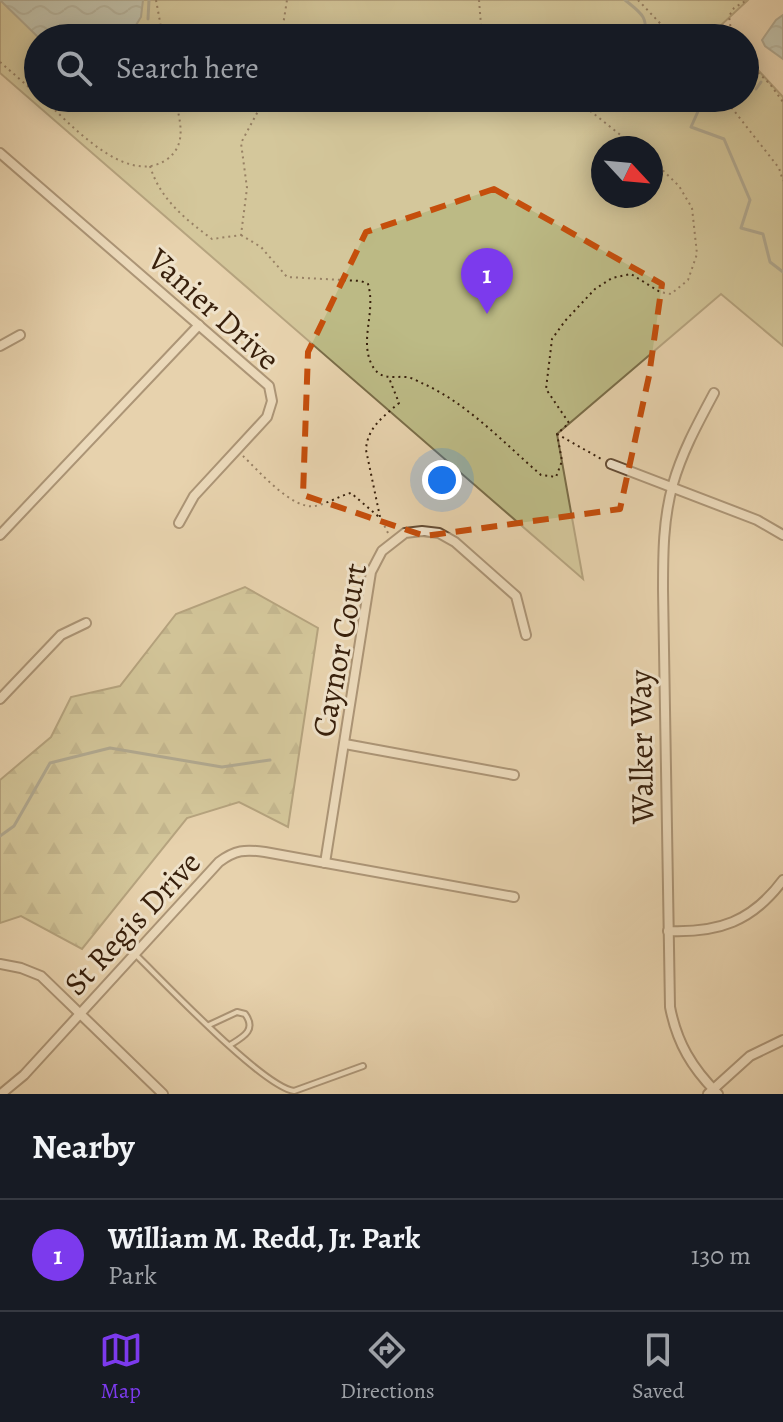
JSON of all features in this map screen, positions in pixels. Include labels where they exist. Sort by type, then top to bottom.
[{"type":"street","name":"Vanier Drive","points":[[0,153],[263,379],[271,393],[267,417],[194,496],[179,523]]},
{"type":"street","points":[[0,535],[199,325]]},
{"type":"street","points":[[0,346],[20,335]]},
{"type":"street","name":"Walker Way","points":[[712,1092],[689,1061],[673,1025],[668,986],[663,590],[665,529],[672,487],[687,447],[714,393]]},
{"type":"street","points":[[611,464],[757,520],[783,535]]},
{"type":"street","name":"Caynor Court","points":[[325,863],[375,560],[405,533],[439,533],[455,542],[516,596],[526,635]]},
{"type":"street","points":[[0,699],[61,635],[86,623]]},
{"type":"street","points":[[345,744],[514,775]]},
{"type":"street","name":"St Regis Drive","points":[[1,1094],[24,1075],[219,862],[233,851],[246,849],[265,852],[514,897]]},
{"type":"street","points":[[668,931],[698,932],[730,923],[759,907],[783,880]]},
{"type":"street","points":[[0,964],[41,976],[163,1094]]},
{"type":"street","points":[[712,1092],[750,1056],[783,1040]]},
{"type":"lane","points":[[136,955],[263,1075],[285,1090],[294,1091],[363,1066]]},
{"type":"lane","points":[[209,1025],[237,1012],[245,1014],[250,1028],[245,1036],[230,1045]]},
{"type":"path","points":[[156,0],[160,24]]},
{"type":"path","points":[[283,24],[287,0]]},
{"type":"path","points":[[479,0],[481,24]]},
{"type":"path","points":[[638,0],[661,24]]},
{"type":"path","points":[[730,24],[729,16],[734,8],[747,0]]},
{"type":"path","points":[[0,62],[24,83]]},
{"type":"path","points":[[759,73],[783,102]]},
{"type":"path","points":[[58,112],[107,154],[126,163],[150,166],[169,157],[179,145],[181,130],[178,112]]},
{"type":"path","points":[[241,235],[240,222],[247,188],[241,143],[258,112]]},
{"type":"path","points":[[592,112],[622,136]]},
{"type":"path","points":[[735,112],[779,168],[783,181]]},
{"type":"path","points":[[150,166],[157,187],[173,206],[212,239],[241,235],[261,247],[287,277],[368,284],[372,299],[367,351],[378,373],[389,378],[409,377],[432,388],[470,414],[541,475],[556,477],[562,461],[557,434]]},
{"type":"path","points":[[557,434],[569,423],[546,389],[552,339],[574,310],[595,289],[612,278],[631,274],[660,292],[671,294],[688,280],[697,254],[692,208],[679,186],[663,171]]},
{"type":"path","points":[[389,378],[399,403],[372,429],[366,450],[380,517],[392,542]]},
{"type":"path","points":[[557,434],[611,464]]},
{"type":"path","points":[[237,450],[282,492],[304,506],[317,506],[351,493],[380,517]]},
{"type":"highlighted area","points":[[494,189],[662,284],[649,376],[620,509],[425,536],[303,495],[308,352],[366,232]]},
{"type":"green space","points":[[0,0],[748,0],[722,24],[24,24],[24,94],[0,73]]},
{"type":"green space","points":[[759,71],[783,97],[783,346],[721,294],[557,434],[583,579],[45,112],[759,112]]},
{"type":"green space","points":[[245,587],[318,628],[288,827],[239,802],[187,818],[82,949],[21,916],[0,923],[0,780],[51,737],[71,697],[120,686],[176,614]]},
{"type":"water","points":[[0,0],[143,0],[141,17],[137,24],[25,24]]},
{"type":"water","points":[[783,15],[783,59],[765,46],[762,40]]},
{"type":"waterway","points":[[148,19],[149,0]]},
{"type":"waterway","points":[[625,0],[642,16],[645,24]]},
{"type":"waterway","points":[[698,112],[691,127],[724,139],[750,200],[741,228],[763,234],[770,262],[783,272]]},
{"type":"waterway","points":[[0,836],[14,826],[50,763],[110,748],[222,767],[270,760]]},
{"type":"place","name":"William M. Redd, Jr. Park","points":[[487,314]]}]
